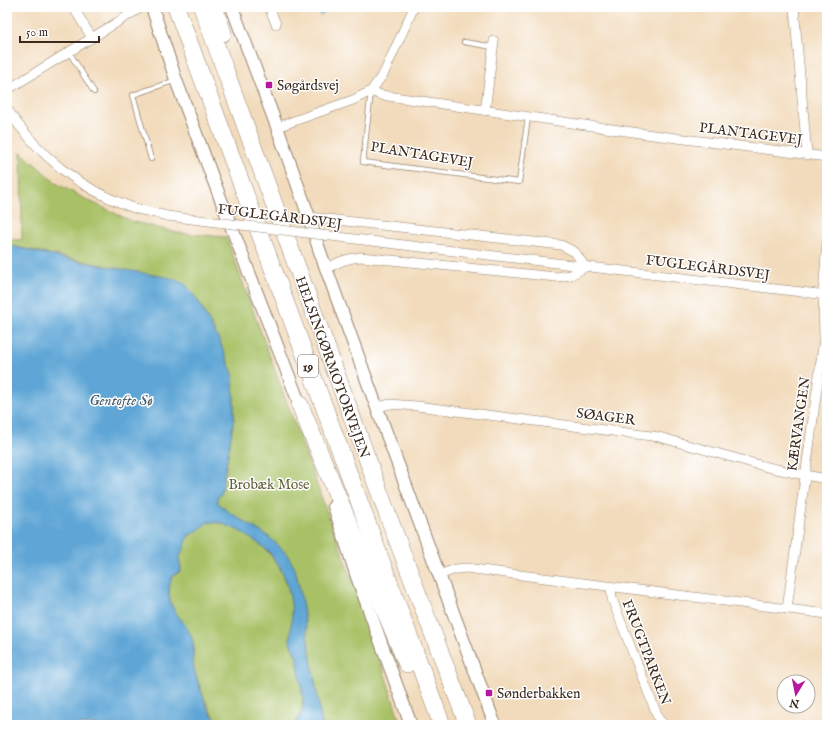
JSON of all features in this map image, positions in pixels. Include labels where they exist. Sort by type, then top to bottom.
[{"type":"highway","name":"HELSINGØRMOTORVEJEN","points":[[176,7],[439,719]]},
{"type":"highway","name":"HELSINGØRMOTORVEJEN","points":[[202,7],[390,521],[468,725]]},
{"type":"highway","points":[[214,7],[260,147],[258,159]]},
{"type":"highway","points":[[300,405],[422,700],[439,719]]},
{"type":"street","points":[[73,7],[92,38]]},
{"type":"street","points":[[7,90],[142,7]]},
{"type":"street","points":[[152,7],[176,80],[212,180],[300,405],[356,574],[411,725]]},
{"type":"street","points":[[232,7],[277,127],[326,269],[495,725]]},
{"type":"street","points":[[269,7],[276,24]]},
{"type":"street","points":[[277,127],[353,100],[371,91],[384,73],[414,7]]},
{"type":"street","points":[[794,7],[807,154]]},
{"type":"street","points":[[485,111],[494,44]]},
{"type":"street","name":"PLANTAGEVEJ","points":[[371,91],[381,95],[485,111],[653,135],[827,157]]},
{"type":"street","name":"FUGLEGÅRDSVEJ","points":[[7,109],[19,127],[42,153],[66,173],[92,190],[132,208],[167,216],[585,267],[825,294]]},
{"type":"street","name":"FUGLEGÅRDSVEJ","points":[[309,217],[561,245],[575,252],[585,267]]},
{"type":"street","name":"KÆRVANGEN","points":[[787,609],[824,338],[827,242]]},
{"type":"street","points":[[326,269],[341,260],[361,257],[556,277],[571,275],[585,267]]},
{"type":"street","name":"SØAGER","points":[[377,408],[389,404],[417,406],[659,437],[767,467],[827,478]]},
{"type":"street","points":[[439,575],[456,569],[466,568],[827,614]]},
{"type":"street","name":"FRUGTPARKEN","points":[[611,586],[614,606],[659,720],[665,725]]},
{"type":"lane","points":[[464,42],[494,44]]},
{"type":"lane","points":[[69,52],[94,92]]},
{"type":"lane","points":[[151,159],[133,95],[176,80]]},
{"type":"lane","name":"PLANTAGEVEJ","points":[[371,91],[363,162],[519,182],[528,117]]},
{"type":"green space","name":"Brobæk Mose","points":[[21,152],[56,183],[131,221],[178,233],[226,237],[374,640],[401,725],[322,725],[295,569],[288,556],[269,537],[229,512],[217,502],[218,496],[221,495],[234,418],[233,374],[219,340],[198,301],[188,288],[111,267],[7,245],[7,239],[22,240]]},
{"type":"green space","points":[[214,521],[230,526],[257,542],[268,552],[278,565],[285,579],[290,594],[292,610],[290,636],[291,644],[298,660],[303,697],[302,708],[294,725],[255,726],[225,723],[214,717],[202,694],[194,667],[193,644],[186,627],[172,606],[169,598],[169,588],[172,577],[180,572],[181,567],[179,558],[188,536],[197,531],[205,523]]},
{"type":"water","name":"Gentofte Sø","points":[[7,245],[71,260],[171,278],[185,284],[198,301],[219,340],[233,374],[234,418],[221,495],[218,496],[217,502],[229,512],[269,537],[288,556],[295,569],[322,725],[294,725],[300,717],[303,708],[303,698],[297,657],[290,640],[292,612],[290,597],[287,583],[280,567],[270,553],[261,545],[238,530],[221,523],[208,522],[188,536],[179,558],[181,570],[172,577],[169,588],[169,597],[174,610],[192,638],[195,673],[211,714],[217,720],[241,725],[7,725]]},
{"type":"waterway","points":[[321,14],[325,7]]},
{"type":"place","name":"Søgårdsvej","points":[[269,85]]},
{"type":"place","name":"Sønderbakken","points":[[489,693]]}]
